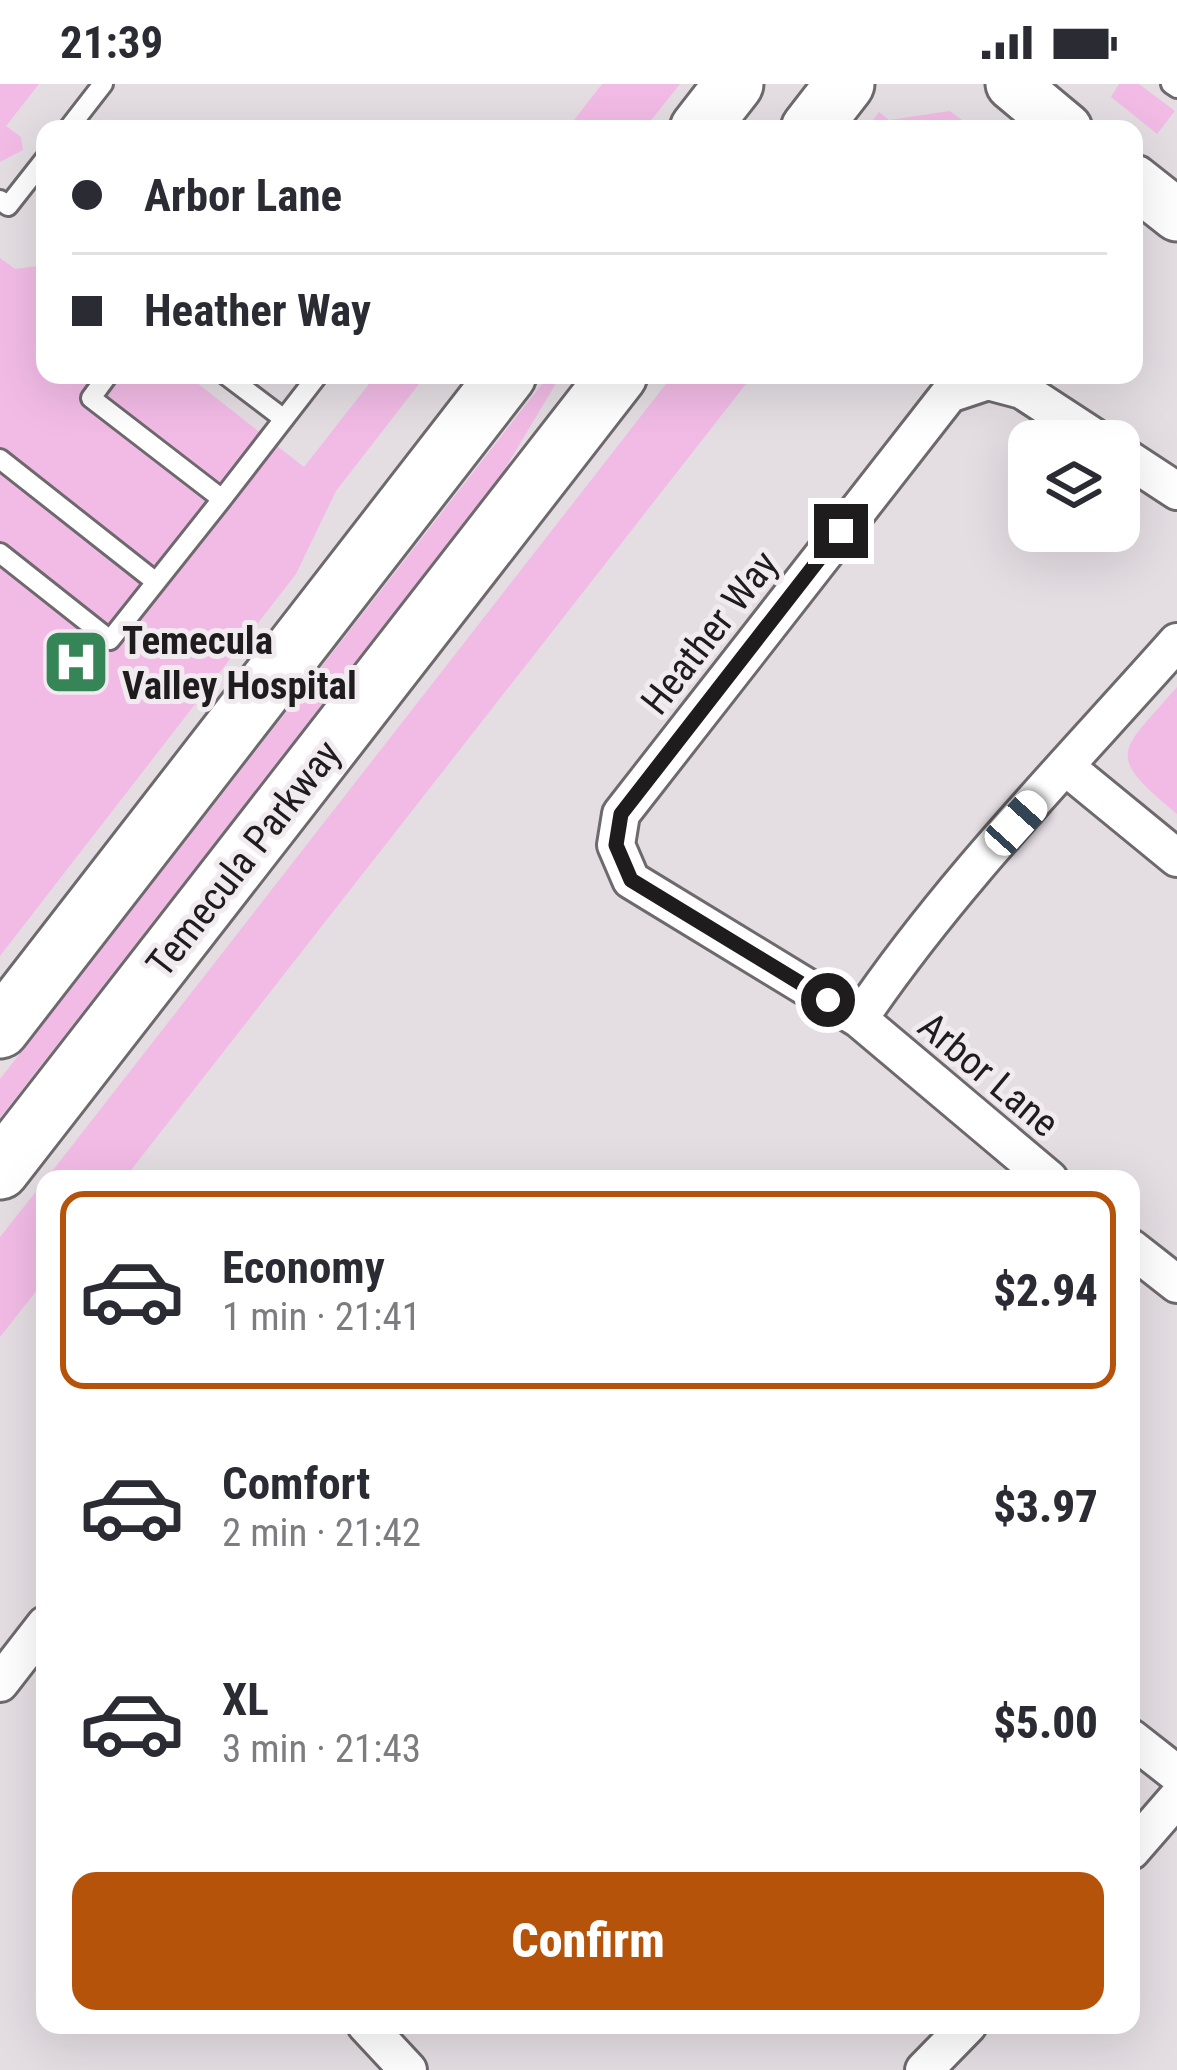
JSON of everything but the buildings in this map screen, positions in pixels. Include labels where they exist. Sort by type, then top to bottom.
[{"type":"main road","points":[[706,120],[734,84]]},
{"type":"main road","points":[[817,120],[845,84]]},
{"type":"main road","points":[[0,1029],[500,384]]},
{"type":"main road","name":"Temecula Parkway","points":[[0,1170],[612,384]]},
{"type":"street","points":[[1012,84],[1055,120]]},
{"type":"street","points":[[1143,189],[1177,214]]},
{"type":"street","name":"Heather Way","points":[[631,880],[616,845],[621,814],[934,412],[949,394],[979,384]]},
{"type":"street","name":"Heather Way","points":[[999,384],[1022,390],[1068,420]]},
{"type":"street","points":[[1140,467],[1177,491]]},
{"type":"street","points":[[859,1019],[900,958],[1177,642]]},
{"type":"street","points":[[1066,767],[1177,858]]},
{"type":"street","name":"Arbor Lane","points":[[631,880],[859,1019],[1038,1170]]},
{"type":"street","points":[[1140,1255],[1177,1284]]},
{"type":"street","points":[[0,1683],[36,1637]]},
{"type":"street","points":[[1140,1745],[1177,1774]]},
{"type":"street","points":[[1140,1841],[1177,1798]]},
{"type":"street","points":[[374,2034],[408,2070]]},
{"type":"street","points":[[924,2070],[959,2034]]},
{"type":"lane","points":[[75,120],[103,84]]},
{"type":"lane","points":[[0,200],[8,206],[36,170]]},
{"type":"lane","points":[[101,384],[91,398],[222,499]]},
{"type":"lane","points":[[238,384],[284,419]]},
{"type":"lane","points":[[0,553],[110,640],[311,384]]},
{"type":"lane","points":[[0,459],[156,582]]},
{"type":"shaded area","points":[[0,84],[39,84],[6,126],[21,137],[23,150],[0,162]]},
{"type":"shaded area","points":[[602,84],[680,84],[651,120],[574,120]]},
{"type":"shaded area","points":[[1119,84],[1139,84],[1175,111],[1157,134],[1111,97]]},
{"type":"shaded area","points":[[950,111],[962,120],[889,120]]},
{"type":"shaded area","name":"Temecula Valley Hospital","points":[[0,258],[15,269],[36,266],[36,384],[198,384],[304,467],[369,384],[419,384],[336,491],[296,574],[0,956]]},
{"type":"shaded area","points":[[542,384],[556,384],[503,472],[0,1118],[0,1079]]},
{"type":"shaded area","points":[[666,384],[746,384],[131,1170],[53,1170]]},
{"type":"shaded area","points":[[1177,687],[1177,814],[1138,778],[1128,752],[1132,740]]},
{"type":"shaded area","points":[[36,1191],[36,1291],[0,1337],[0,1237]]},
{"type":"place","name":"Temecula Valley Hospital","points":[[76,662]]},
{"type":"route","points":[[828,1000],[631,880],[616,845],[621,814],[841,531]]}]
